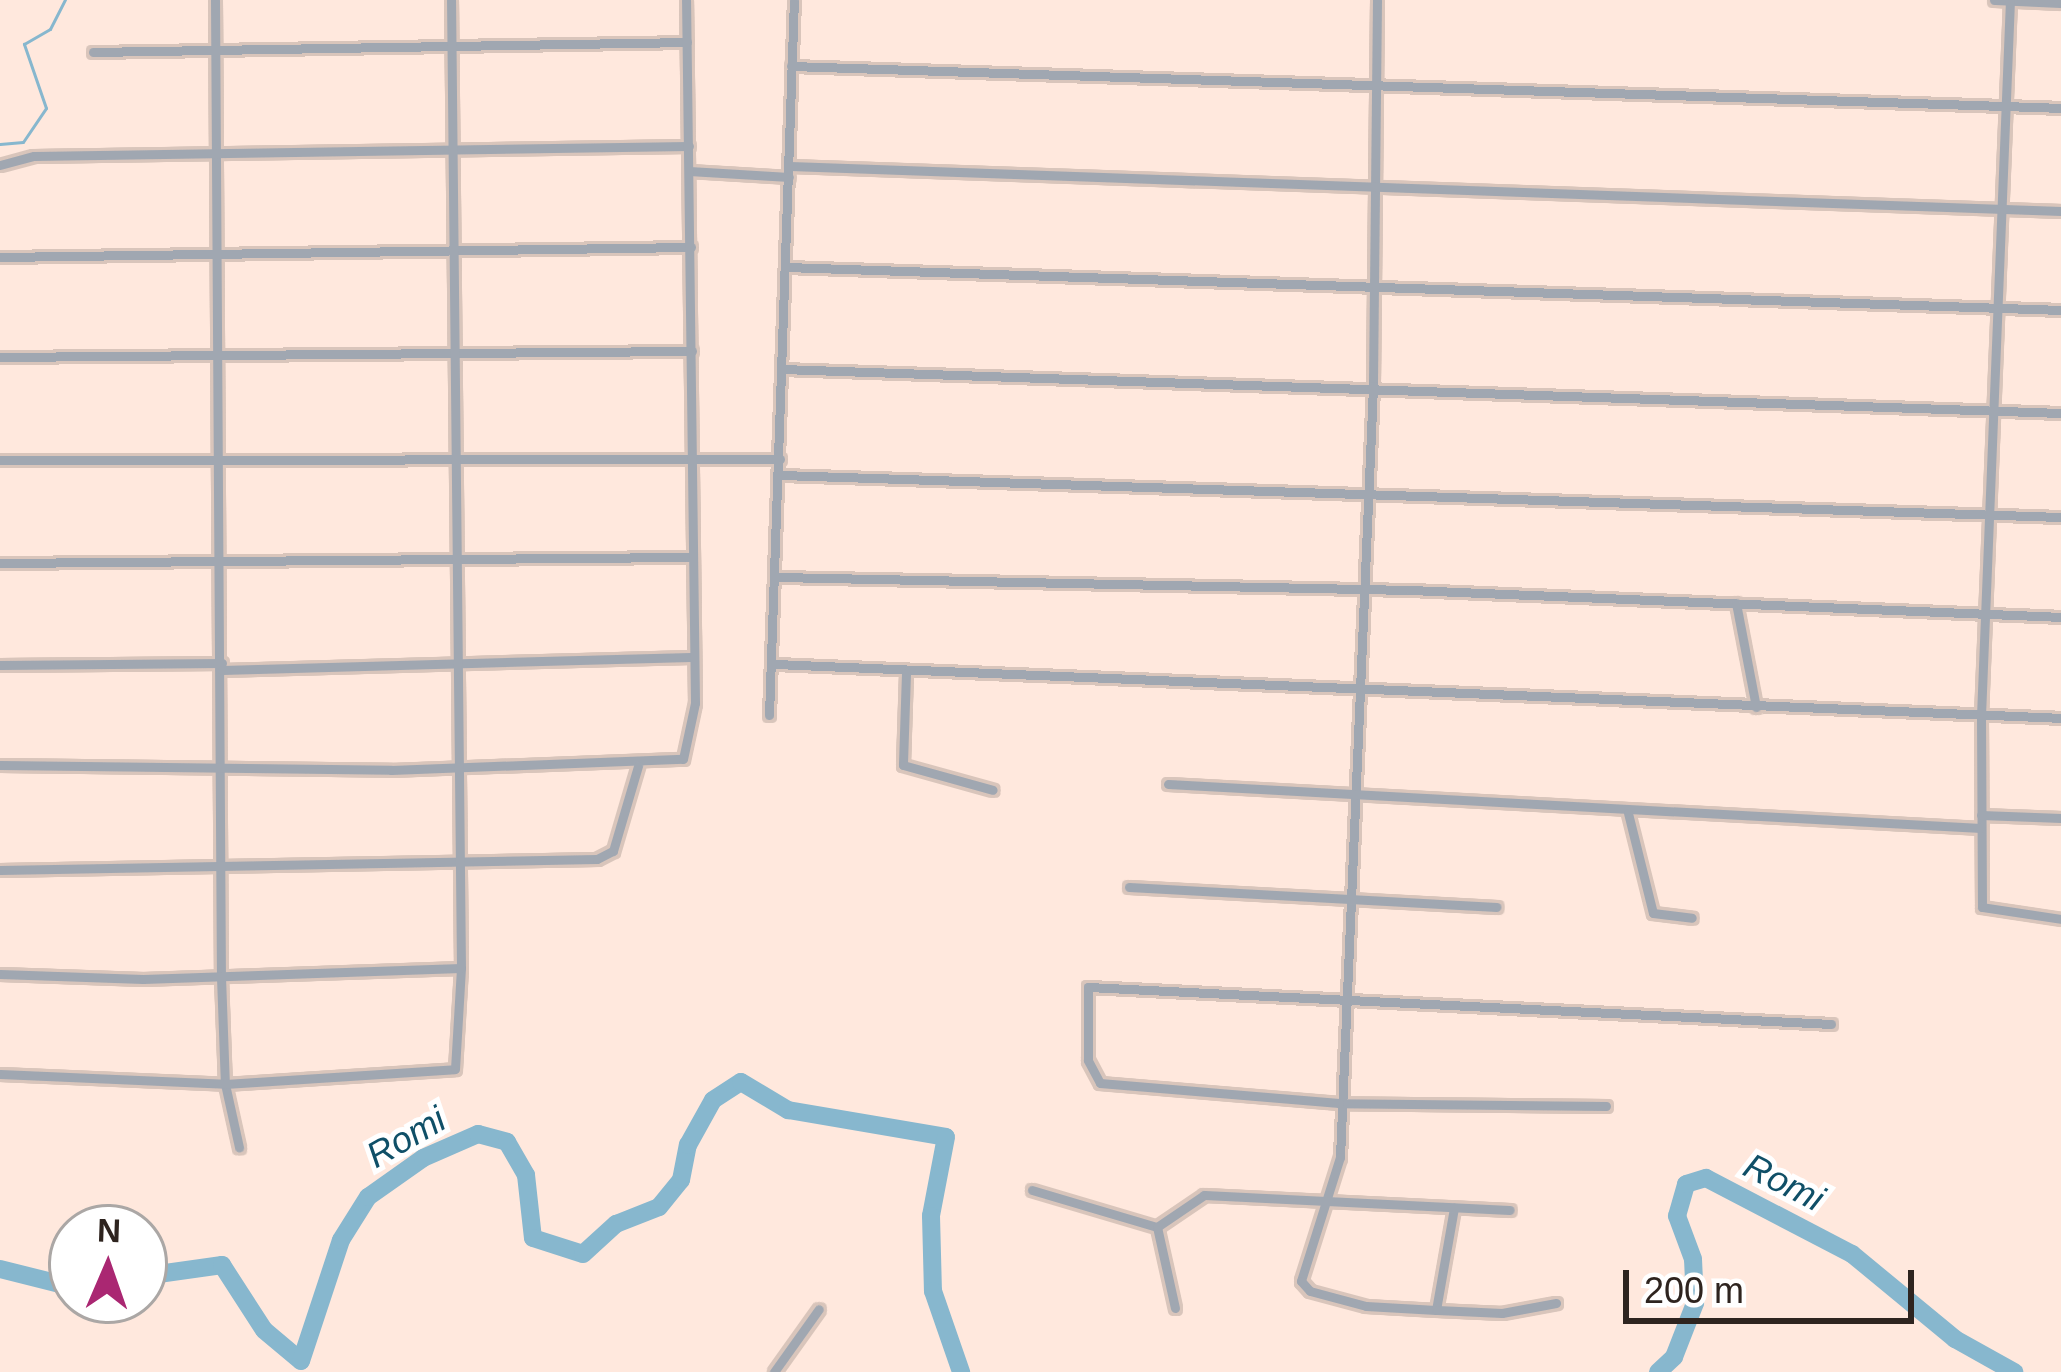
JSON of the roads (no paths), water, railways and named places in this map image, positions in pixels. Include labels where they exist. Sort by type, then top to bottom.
[{"type":"street","points":[[215,0],[222,458],[221,977],[226,1084],[239,1147]]},
{"type":"street","points":[[0,1073],[226,1084],[451,1072],[461,968],[453,662],[451,0]]},
{"type":"street","points":[[0,765],[638,766],[683,759],[692,742],[686,0]]},
{"type":"street","points":[[770,715],[776,664],[794,0]]},
{"type":"street","points":[[1377,0],[1371,185],[1373,386],[1345,898],[1340,1157],[1298,1272],[1310,1291],[1366,1306],[1502,1313],[1556,1303]]},
{"type":"street","points":[[1994,0],[2061,3]]},
{"type":"street","points":[[2009,0],[2002,105],[2002,309],[1981,717],[1983,910],[2061,918]]},
{"type":"street","points":[[93,52],[686,41]]},
{"type":"street","points":[[791,66],[2061,108]]},
{"type":"street","points":[[0,165],[34,156],[689,146]]},
{"type":"street","points":[[689,171],[1371,185],[2061,211]]},
{"type":"street","points":[[0,256],[691,247]]},
{"type":"street","points":[[786,267],[2061,310]]},
{"type":"street","points":[[0,357],[692,351]]},
{"type":"street","points":[[782,369],[2061,413]]},
{"type":"street","points":[[0,460],[780,460]]},
{"type":"street","points":[[781,475],[2061,517]]},
{"type":"street","points":[[0,563],[221,566],[690,556]]},
{"type":"street","points":[[778,558],[812,577]]},
{"type":"street","points":[[778,577],[1736,603],[2061,617]]},
{"type":"street","points":[[1736,603],[1756,707]]},
{"type":"street","points":[[0,665],[691,657]]},
{"type":"street","points":[[776,664],[1355,692],[2061,718]]},
{"type":"street","points":[[906,673],[903,765],[993,790]]},
{"type":"street","points":[[0,870],[458,866],[606,857],[638,766]]},
{"type":"street","points":[[1168,784],[1628,813],[1719,808],[1981,828]]},
{"type":"street","points":[[1628,813],[1653,913],[1692,918]]},
{"type":"street","points":[[1981,815],[2061,818]]},
{"type":"street","points":[[1129,887],[1496,907]]},
{"type":"street","points":[[0,974],[221,977],[461,968]]},
{"type":"street","points":[[1606,1106],[1339,1102],[1100,1082],[1088,1060],[1088,987],[1832,1024]]},
{"type":"street","points":[[1032,1190],[1157,1227]]},
{"type":"street","points":[[1157,1227],[1204,1195],[1510,1210]]},
{"type":"street","points":[[1436,1310],[1454,1208]]},
{"type":"street","points":[[1157,1227],[1175,1308]]},
{"type":"street","points":[[774,1372],[819,1309]]},
{"type":"waterway","points":[[0,144],[23,142],[46,108],[24,44],[50,29],[65,0]]},
{"type":"waterway","name":"Romi","points":[[168,1273],[222,1265],[264,1330],[301,1361],[341,1240],[368,1197],[423,1158],[478,1134],[507,1142],[526,1175],[533,1238],[583,1254],[616,1224],[659,1207],[681,1180],[688,1145],[713,1100],[741,1082],[788,1110],[946,1137],[931,1216],[933,1291],[961,1372]]},
{"type":"waterway","name":"Romi","points":[[1658,1372],[1674,1357],[1695,1303],[1693,1259],[1677,1216],[1686,1184],[1706,1178],[1852,1254],[1955,1339],[2014,1372]]},
{"type":"waterway","name":"Romi","points":[[0,1269],[48,1281]]}]
